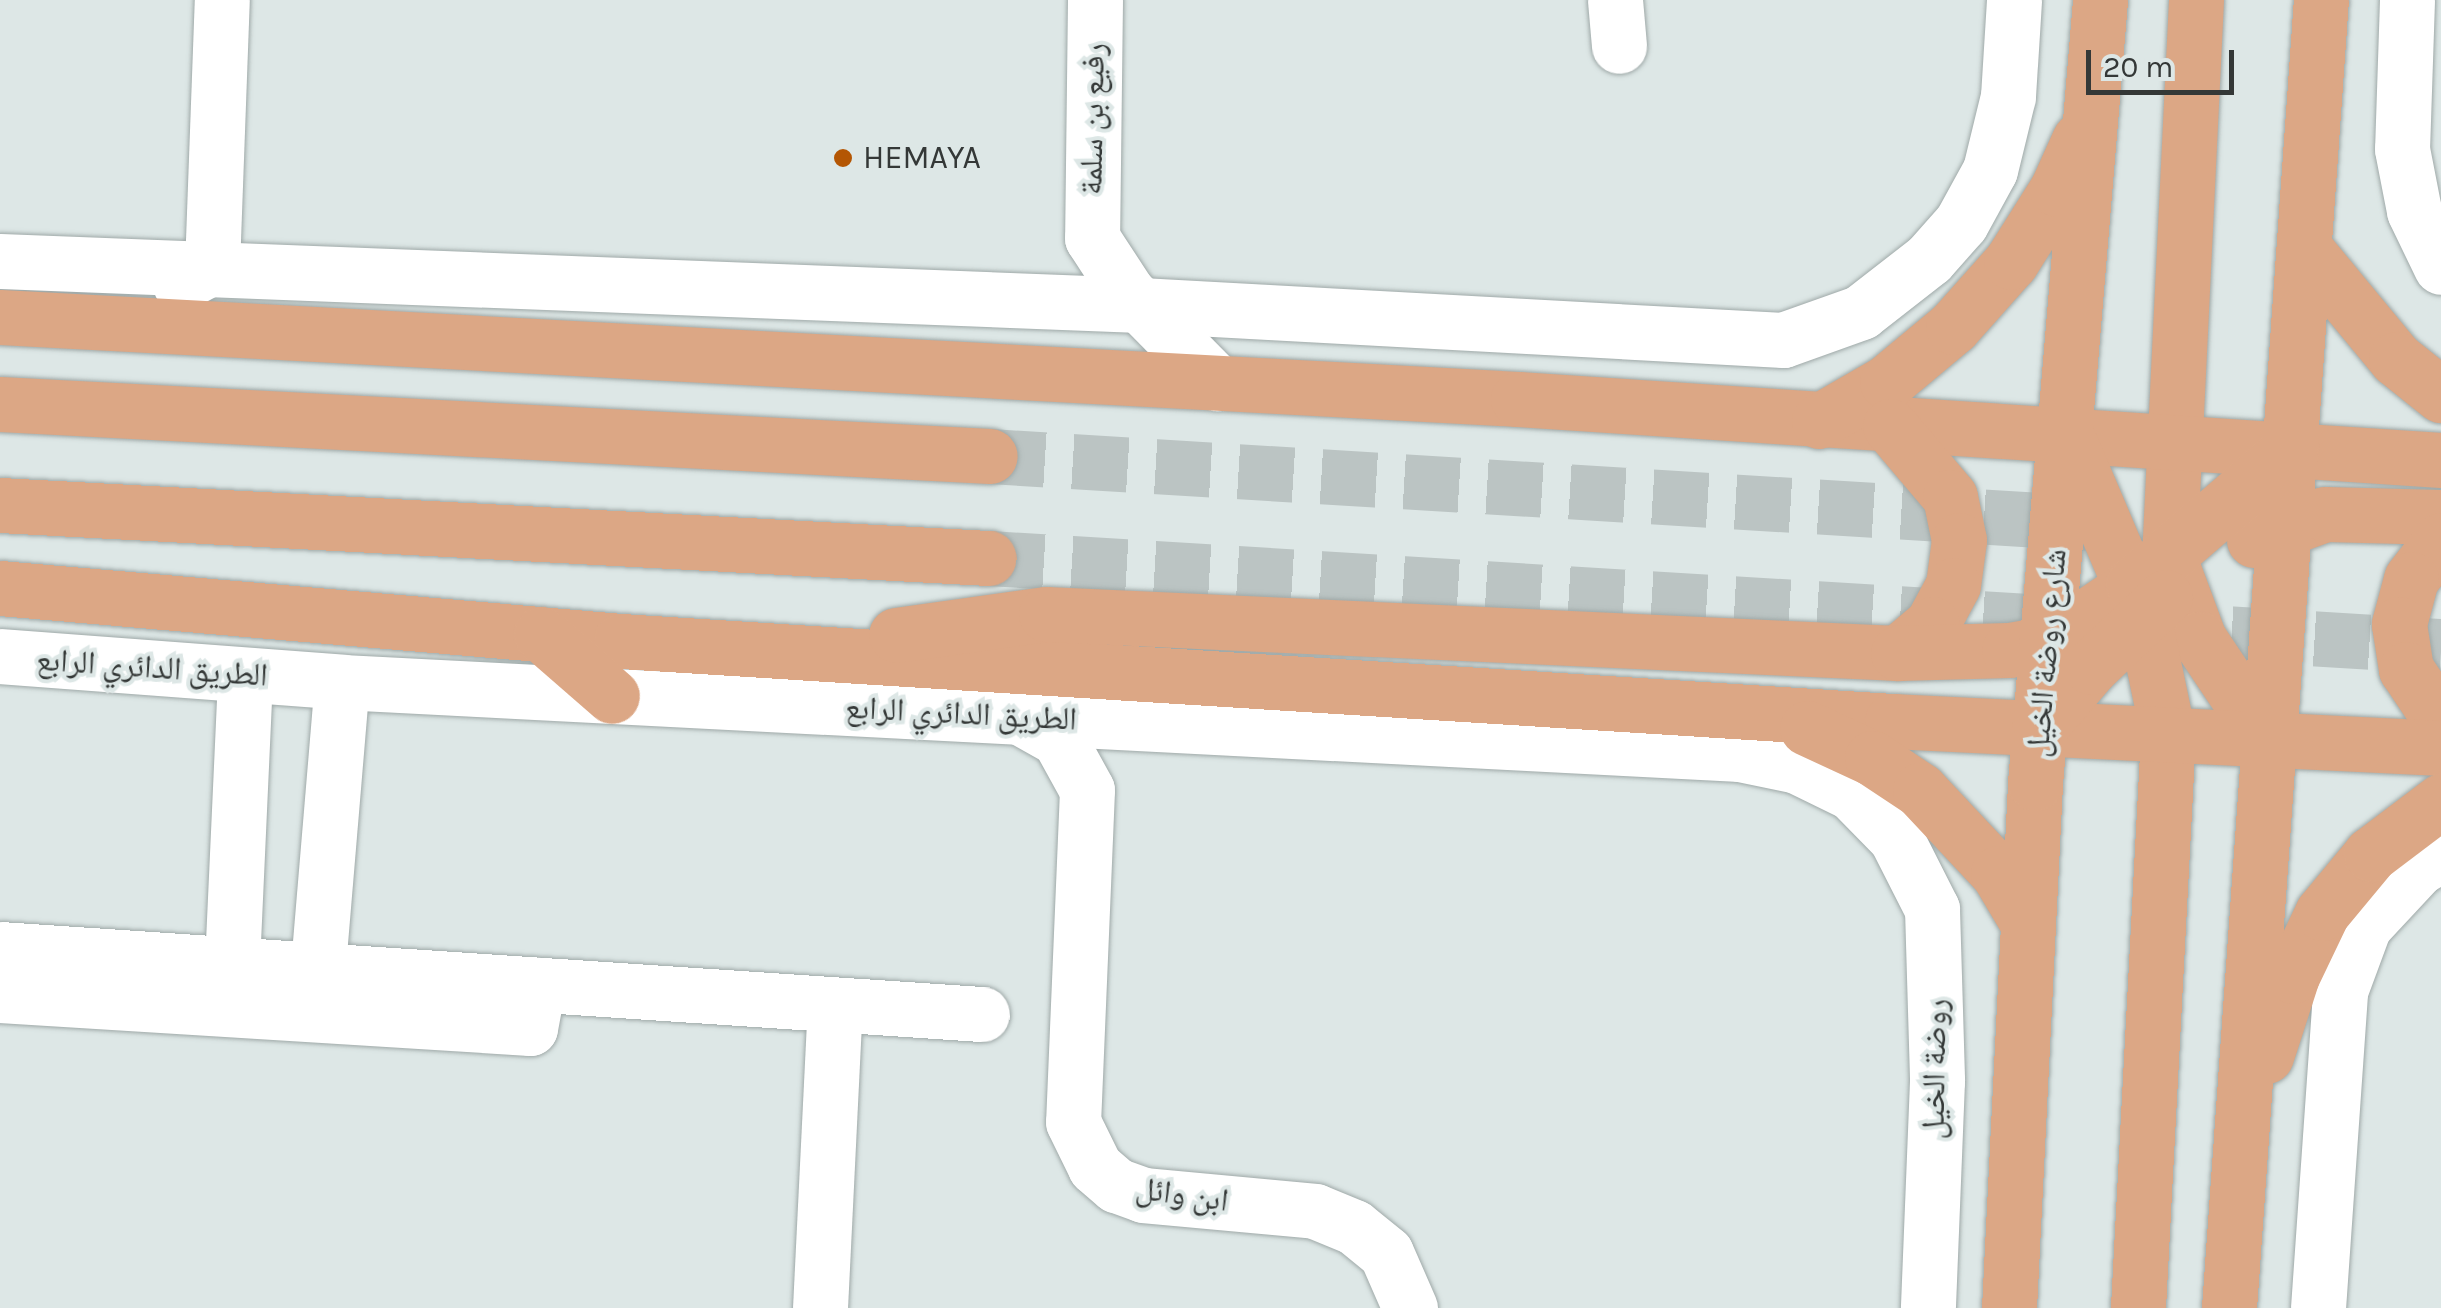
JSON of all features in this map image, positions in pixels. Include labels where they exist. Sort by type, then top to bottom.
[{"type":"main road","name":"شارع روضة الخيل","points":[[2009,1308],[2040,728],[2100,0]]},
{"type":"main road","points":[[2138,1308],[2168,735],[2155,587],[2171,442],[2196,0]]},
{"type":"main road","points":[[2229,1308],[2266,739],[2291,449],[2321,0]]},
{"type":"main road","points":[[1819,421],[1887,382],[1954,326],[2011,262],[2057,189],[2092,110]]},
{"type":"main road","points":[[2304,249],[2396,360],[2441,395]]},
{"type":"main road","points":[[0,317],[1217,383],[2441,460]]},
{"type":"main road","points":[[0,404],[990,456]]},
{"type":"main road","points":[[1890,426],[1950,497],[1959,540],[1953,585],[1932,624],[1898,654]]},
{"type":"main road","points":[[2067,436],[2155,587],[2199,639],[2266,739]]},
{"type":"main road","points":[[2040,728],[2155,587],[2291,449]]},
{"type":"main road","points":[[0,504],[989,558]]},
{"type":"main road","points":[[823,652],[943,624],[1046,614],[1951,655],[2047,642],[2284,526],[2326,514],[2441,517]]},
{"type":"main road","points":[[2441,540],[2411,579],[2400,624],[2406,669],[2441,721]]},
{"type":"main road","points":[[12,598],[1766,714],[2441,748]]},
{"type":"main road","points":[[540,634],[612,696]]},
{"type":"main road","points":[[1766,714],[1872,758],[1920,790],[1998,873],[2027,922]]},
{"type":"main road","points":[[2242,1114],[2292,976],[2322,913],[2371,854],[2441,801]]},
{"type":"street","points":[[212,267],[222,0]]},
{"type":"street","name":"رفيع بن سلمة","points":[[1094,0],[1092,238],[1140,305],[1217,383]]},
{"type":"street","points":[[0,262],[1140,305],[1733,341],[1783,340],[1861,312],[1929,260],[1961,223],[1990,170],[2008,96],[2014,0]]},
{"type":"street","points":[[2407,0],[2402,149],[2414,211],[2441,267]]},
{"type":"street","name":"رفيع بن سلمة","points":[[1038,301],[1092,238]]},
{"type":"street","points":[[107,324],[212,267]]},
{"type":"street","name":"الطريق الدائري الرابع","points":[[0,656],[342,682],[1740,754],[1797,766],[1852,793],[1896,838]]},
{"type":"street","points":[[232,964],[245,676]]},
{"type":"street","points":[[318,966],[342,682]]},
{"type":"street","name":"ابن وائل","points":[[1020,717],[1041,726],[1073,756],[1088,809],[1074,1122],[1080,1145],[1116,1185],[1143,1194],[1315,1211],[1354,1227],[1386,1253],[1410,1308]]},
{"type":"street","name":"ابن وائل","points":[[1088,809],[1110,757],[1146,724]]},
{"type":"street","name":"روضة الخيل","points":[[1896,838],[1932,909],[1938,1081],[1928,1308]]},
{"type":"street","points":[[2318,1308],[2340,991],[2364,926],[2418,868],[2441,854]]},
{"type":"street","points":[[0,949],[318,966],[538,985],[982,1014]]},
{"type":"street","points":[[0,995],[530,1028],[538,985]]},
{"type":"street","points":[[820,1308],[835,1004]]},
{"type":"tunnel","points":[[990,456],[2218,531]]},
{"type":"tunnel","points":[[989,558],[2441,646]]},
{"type":"place","name":"HEMAYA","points":[[843,158]]}]
